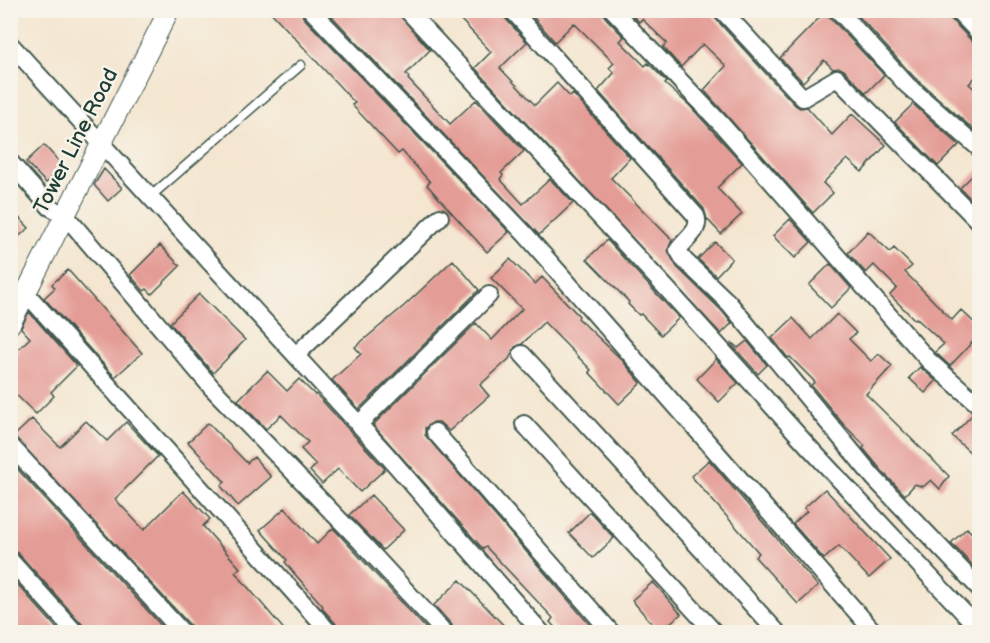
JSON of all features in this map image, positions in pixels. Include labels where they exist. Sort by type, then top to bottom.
[{"type":"street","name":"Tower Line Road","points":[[10,324],[169,10]]},
{"type":"street","points":[[311,10],[525,234],[874,633]]},
{"type":"street","points":[[407,10],[980,630]]},
{"type":"street","points":[[512,10],[696,216],[699,222],[697,228],[678,250],[684,260],[729,303],[874,478],[980,589]]},
{"type":"street","points":[[613,10],[722,126],[929,362],[980,406]]},
{"type":"street","points":[[722,10],[803,98],[837,78],[980,223]]},
{"type":"street","points":[[838,10],[907,85],[980,149]]},
{"type":"street","points":[[957,10],[980,34]]},
{"type":"street","points":[[10,44],[359,424],[541,633]]},
{"type":"street","points":[[10,162],[50,207],[65,215],[213,388],[361,542],[444,633]]},
{"type":"street","points":[[296,355],[440,217]]},
{"type":"street","points":[[26,293],[329,633]]},
{"type":"street","points":[[359,424],[489,296]]},
{"type":"street","points":[[522,354],[777,633]]},
{"type":"street","points":[[524,423],[714,633]]},
{"type":"street","points":[[435,432],[611,633]]},
{"type":"street","points":[[10,445],[182,633]]},
{"type":"street","points":[[10,560],[75,633]]},
{"type":"lane","points":[[151,196],[301,65]]},
{"type":"building","points":[[269,10],[301,10],[303,17],[509,232],[487,252],[427,185],[430,182],[402,151],[398,154],[352,105],[355,103]]},
{"type":"building","points":[[326,10],[395,10],[430,50],[406,74],[408,79],[450,124],[476,100],[524,151],[501,173],[503,175],[500,179],[523,204],[550,179],[573,203],[539,235]]},
{"type":"building","points":[[471,10],[502,10],[504,17],[527,42],[500,68],[535,105],[557,83],[570,97],[573,94],[630,158],[611,178],[672,240],[668,250],[677,267],[732,323],[721,334],[475,68],[491,52],[461,20]]},
{"type":"building","points":[[527,10],[603,10],[605,17],[624,37],[620,41],[645,66],[648,63],[667,82],[665,84],[689,105],[742,163],[717,188],[742,214],[721,234],[707,219],[704,209],[598,91],[614,73],[609,68],[614,63],[574,23],[555,42]]},
{"type":"building","points":[[628,10],[712,10],[714,17],[795,105],[800,108],[807,107],[832,135],[852,114],[886,145],[862,172],[847,159],[823,183],[833,193],[813,213],[704,90],[726,66],[703,44],[681,67],[663,47],[667,43],[642,19],[639,22]]},
{"type":"building","points":[[853,10],[947,10],[949,17],[972,41],[980,44],[980,72],[969,84],[980,94],[980,135],[914,77]]},
{"type":"building","points":[[825,12],[884,75],[866,93],[844,70],[833,69],[824,60],[803,82],[780,58]]},
{"type":"building","points":[[913,104],[959,145],[938,166],[895,122]]},
{"type":"building","points":[[44,145],[64,167],[46,183],[26,162]]},
{"type":"building","points":[[980,168],[980,208],[960,188]]},
{"type":"building","points":[[104,169],[122,188],[108,201],[94,185]]},
{"type":"building","points":[[10,208],[29,228],[10,244]]},
{"type":"building","points":[[790,219],[811,242],[795,258],[773,236]]},
{"type":"building","points":[[868,231],[890,252],[894,248],[912,266],[905,272],[952,320],[961,310],[980,328],[980,334],[950,366],[935,352],[944,344],[890,295],[897,288],[874,265],[866,273],[848,253]]},
{"type":"building","points":[[607,240],[679,318],[661,335],[628,304],[629,302],[587,259]]},
{"type":"building","points":[[715,242],[732,259],[716,276],[698,259]]},
{"type":"building","points":[[160,245],[180,266],[152,294],[147,289],[144,291],[130,275]]},
{"type":"building","points":[[510,259],[535,284],[542,277],[579,316],[578,318],[622,360],[641,383],[619,404],[589,372],[591,370],[544,322],[522,344],[515,347],[509,359],[480,385],[489,396],[449,431],[439,422],[434,422],[425,428],[425,435],[597,633],[560,633],[550,622],[553,618],[486,547],[483,549],[373,425],[476,323],[492,340],[522,309],[491,278]]},
{"type":"building","points":[[453,260],[479,290],[359,409],[332,380],[361,354],[355,347],[404,306]]},
{"type":"building","points":[[830,264],[851,288],[831,308],[809,285]]},
{"type":"building","points":[[68,270],[142,353],[115,377],[44,298],[55,288],[52,284]]},
{"type":"building","points":[[199,294],[245,340],[213,373],[170,323]]},
{"type":"building","points":[[29,312],[77,366],[51,392],[54,396],[36,414],[10,389],[10,357],[30,338],[21,328]]},
{"type":"building","points":[[837,314],[856,333],[849,339],[871,361],[879,354],[892,366],[866,394],[949,476],[940,489],[931,480],[923,487],[915,484],[905,495],[882,471],[863,448],[865,446],[844,425],[811,385],[815,382],[790,357],[788,358],[772,338],[793,318],[812,339]]},
{"type":"building","points":[[747,341],[767,365],[758,374],[731,344],[738,348]]},
{"type":"building","points":[[716,359],[738,383],[719,402],[697,379]]},
{"type":"building","points":[[920,367],[936,381],[925,393],[909,378]]},
{"type":"building","points":[[267,371],[287,391],[299,379],[316,394],[385,469],[360,492],[338,469],[322,484],[310,471],[316,465],[301,449],[308,442],[281,415],[266,429],[238,400]]},
{"type":"building","points":[[973,414],[980,416],[980,461],[952,436]]},
{"type":"building","points":[[32,419],[60,447],[86,421],[107,441],[126,422],[158,456],[115,499],[144,530],[183,491],[210,519],[203,526],[240,568],[235,572],[287,633],[192,633],[190,625],[14,436]]},
{"type":"building","points":[[208,423],[247,463],[254,457],[271,477],[238,506],[221,486],[225,482],[188,442]]},
{"type":"building","points":[[709,460],[818,586],[798,604],[755,557],[759,553],[691,476]]},
{"type":"building","points":[[10,461],[168,633],[85,633],[83,625],[18,553],[10,550]]},
{"type":"building","points":[[825,489],[890,559],[869,578],[839,546],[824,559],[793,524],[807,511],[804,508]]},
{"type":"building","points":[[371,495],[404,530],[383,550],[349,515]]},
{"type":"building","points":[[285,508],[317,544],[333,528],[430,633],[339,633],[337,625],[322,608],[323,606],[260,530]]},
{"type":"building","points":[[590,512],[614,538],[593,558],[569,533]]},
{"type":"building","points":[[967,528],[980,542],[980,573],[951,543]]},
{"type":"building","points":[[10,576],[61,633],[10,633]]},
{"type":"building","points":[[460,580],[511,633],[454,633],[452,625],[434,605]]},
{"type":"building","points":[[653,582],[681,614],[659,632],[632,600]]}]
